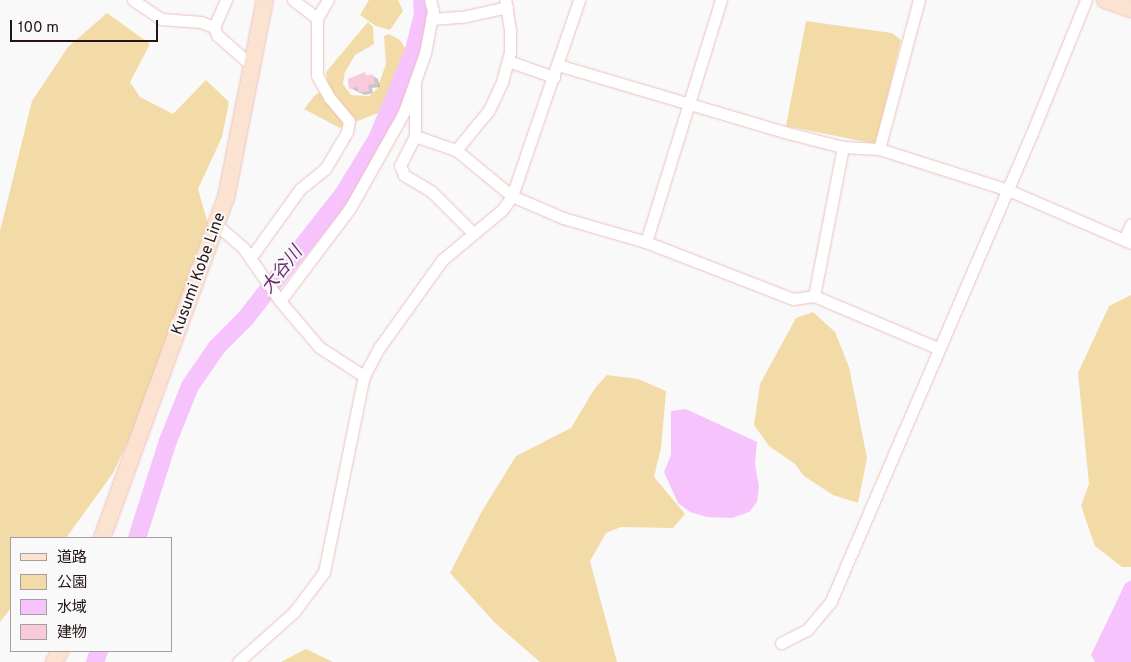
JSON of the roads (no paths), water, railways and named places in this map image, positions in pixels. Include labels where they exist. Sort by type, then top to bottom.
[{"type":"main road","name":"Kusumi Kobe Line","points":[[102,537],[218,226],[241,128],[251,65],[265,0]]},
{"type":"main road","points":[[1105,0],[1131,10]]},
{"type":"street","points":[[133,0],[162,19],[201,22],[214,27]]},
{"type":"street","points":[[226,0],[214,27],[217,35],[251,65]]},
{"type":"street","points":[[292,0],[317,18]]},
{"type":"street","points":[[251,257],[300,189],[325,169],[347,132],[349,121],[329,97],[318,75],[317,18],[328,0]]},
{"type":"street","points":[[280,301],[350,208],[404,112],[425,53],[431,19],[430,0]]},
{"type":"street","points":[[238,662],[294,612],[324,572],[364,376],[379,348],[437,266],[453,247],[502,210],[512,196],[579,0]]},
{"type":"street","points":[[646,242],[720,0]]},
{"type":"street","points":[[879,149],[919,0]]},
{"type":"street","points":[[782,644],[807,630],[831,601],[938,348],[1008,190],[1086,0]]},
{"type":"street","points":[[431,19],[462,18],[506,4],[510,30],[508,61],[489,110],[456,150]]},
{"type":"street","points":[[508,61],[554,77]]},
{"type":"street","points":[[558,65],[688,104],[843,147],[879,149],[1008,190],[1128,242],[1131,224]]},
{"type":"street","points":[[415,83],[415,136],[400,165],[404,175],[432,192],[472,234]]},
{"type":"street","points":[[415,136],[456,150],[512,196],[562,218],[646,242],[792,299],[814,296],[938,348]]},
{"type":"street","points":[[814,296],[843,147]]},
{"type":"street","points":[[218,226],[251,257],[280,301],[319,347],[364,376]]},
{"type":"water","points":[[686,409],[757,442],[755,464],[759,487],[757,502],[749,512],[732,518],[707,517],[690,512],[678,503],[664,472],[671,455],[671,411]]},
{"type":"water","points":[[1131,580],[1131,662],[1095,662],[1091,655],[1125,584]]},
{"type":"waterway","name":"大谷川","points":[[137,537],[168,441],[190,386],[217,347],[245,319],[344,193],[377,139],[414,50],[423,14],[422,0]]},
{"type":"waterway","name":"大谷川","points":[[95,662],[99,652]]}]
